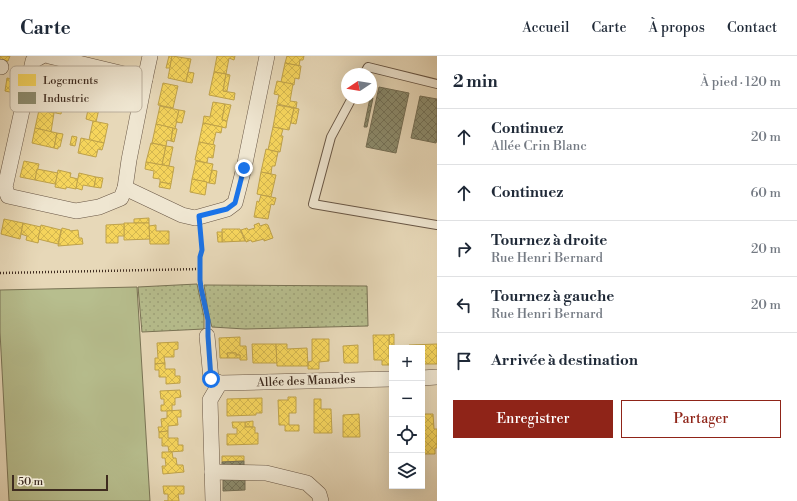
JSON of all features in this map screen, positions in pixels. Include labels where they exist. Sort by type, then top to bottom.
[{"type":"street","points":[[32,66],[33,61],[42,56]]},
{"type":"street","points":[[49,56],[91,66]]},
{"type":"street","points":[[142,94],[150,56]]},
{"type":"street","points":[[125,188],[194,218],[227,209],[235,203],[244,168],[267,56]]},
{"type":"street","points":[[22,112],[5,187],[8,196],[76,211],[99,207],[121,198],[125,188],[138,112]]},
{"type":"street","points":[[208,336],[211,379],[220,383],[210,400],[213,501]]},
{"type":"street","points":[[425,378],[437,377]]},
{"type":"street","name":"Allée des Manades","points":[[220,383],[389,378]]},
{"type":"street","points":[[212,472],[266,473],[307,483],[319,494],[321,501]]},
{"type":"lane","points":[[377,69],[437,84]]},
{"type":"lane","points":[[349,104],[331,137],[313,204],[437,225]]},
{"type":"path","points":[[199,216],[202,250],[200,257],[201,288],[208,320],[208,336]]},
{"type":"path","points":[[0,272],[200,269]]},
{"type":"green space","points":[[197,284],[204,317],[204,329],[142,332],[138,287]]},
{"type":"green space","points":[[204,285],[367,286],[368,326],[245,329],[212,327]]},
{"type":"green space","points":[[137,287],[150,501],[9,501],[0,332],[0,290]]},
{"type":"building: Logements","points":[[0,56],[10,56],[8,61],[0,60]]},
{"type":"building: Logements","points":[[169,56],[172,56],[170,68],[166,68]]},
{"type":"building: Logements","points":[[172,56],[191,59],[186,82],[168,78]]},
{"type":"building: Logements","points":[[217,56],[235,56],[234,60],[229,58],[226,74],[214,72]]},
{"type":"building: Logements","points":[[287,56],[304,56],[303,60],[300,60],[299,66],[285,63]]},
{"type":"building: Logements","points":[[285,63],[301,66],[299,79],[295,78],[294,85],[281,82]]},
{"type":"building: Logements","points":[[188,72],[194,73],[192,83],[186,82]]},
{"type":"building: Logements","points":[[214,72],[226,74],[223,91],[235,93],[234,100],[209,95]]},
{"type":"building: Logements","points":[[226,74],[230,75],[227,91],[223,91]]},
{"type":"building: Logements","points":[[7,78],[10,79],[10,92],[5,91]]},
{"type":"building: Logements","points":[[277,81],[293,84],[290,101],[297,102],[296,108],[277,104],[279,95],[274,94]]},
{"type":"building: Logements","points":[[163,83],[178,86],[173,108],[158,105]]},
{"type":"building: Logements","points":[[213,102],[225,104],[222,120],[227,121],[226,128],[203,123],[204,116],[210,117]]},
{"type":"building: Logements","points":[[225,104],[231,105],[227,121],[222,120]]},
{"type":"building: Logements","points":[[277,105],[294,108],[289,130],[273,127]]},
{"type":"building: Logements","points":[[160,106],[179,110],[175,129],[156,124]]},
{"type":"building: Logements","points":[[294,108],[299,109],[296,124],[291,123]]},
{"type":"building: Logements","points":[[179,110],[185,111],[182,123],[176,122]]},
{"type":"building: Logements","points":[[39,112],[54,113],[51,132],[35,128]]},
{"type":"building: Logements","points":[[88,112],[98,112],[96,122],[86,119]]},
{"type":"building: Logements","points":[[93,121],[108,124],[104,143],[89,140]]},
{"type":"building: Logements","points":[[203,123],[222,127],[221,133],[216,132],[213,145],[199,142]]},
{"type":"building: Logements","points":[[156,124],[173,128],[171,141],[167,140],[166,146],[152,143]]},
{"type":"building: Logements","points":[[273,127],[283,129],[280,152],[268,150]]},
{"type":"building: Logements","points":[[35,128],[57,133],[54,148],[32,143]]},
{"type":"building: Logements","points":[[173,128],[177,129],[174,142],[171,141]]},
{"type":"building: Logements","points":[[57,133],[63,134],[60,147],[58,147],[58,149],[54,148]]},
{"type":"building: Logements","points":[[72,136],[77,137],[75,146],[70,145]]},
{"type":"building: Logements","points":[[81,138],[104,143],[102,150],[98,149],[96,157],[78,153]]},
{"type":"building: Logements","points":[[199,142],[215,145],[213,158],[208,157],[207,163],[195,160]]},
{"type":"building: Logements","points":[[151,143],[166,146],[162,165],[146,162]]},
{"type":"building: Logements","points":[[166,146],[173,147],[169,166],[162,165]]},
{"type":"building: Logements","points":[[266,149],[278,152],[275,166],[272,166],[271,174],[261,172]]},
{"type":"building: Logements","points":[[24,161],[39,164],[35,180],[20,177]]},
{"type":"building: Logements","points":[[196,161],[213,164],[209,183],[192,179]]},
{"type":"building: Logements","points":[[146,162],[174,167],[171,184],[160,182],[160,179],[153,178],[154,171],[145,169]]},
{"type":"building: Logements","points":[[37,169],[58,173],[55,184],[35,180]]},
{"type":"building: Logements","points":[[58,170],[71,173],[70,177],[78,179],[76,189],[55,187]]},
{"type":"building: Logements","points":[[212,170],[217,171],[215,184],[209,183]]},
{"type":"building: Logements","points":[[261,172],[276,175],[271,197],[257,194]]},
{"type":"building: Logements","points":[[79,173],[96,177],[94,187],[83,185],[82,190],[76,188]]},
{"type":"building: Logements","points":[[96,177],[103,178],[101,188],[94,187]]},
{"type":"building: Logements","points":[[192,179],[207,182],[205,195],[190,192]]},
{"type":"building: Logements","points":[[160,182],[171,184],[170,189],[159,187]]},
{"type":"building: Logements","points":[[261,195],[276,198],[274,205],[271,204],[268,219],[254,217],[257,201],[259,202]]},
{"type":"building: Logements","points":[[149,218],[149,223],[134,223],[134,219]]},
{"type":"building: Logements","points":[[4,219],[23,223],[20,239],[1,234]]},
{"type":"building: Logements","points":[[23,223],[41,227],[38,243],[26,240],[27,236],[21,234]]},
{"type":"building: Logements","points":[[124,223],[149,223],[150,239],[124,240]]},
{"type":"building: Logements","points":[[259,223],[260,226],[266,224],[268,225],[273,238],[264,241],[264,239],[246,242],[241,230],[255,228],[254,225]]},
{"type":"building: Logements","points":[[124,224],[124,236],[118,236],[118,243],[106,243],[106,225]]},
{"type":"building: Logements","points":[[41,225],[61,230],[58,244],[38,239]]},
{"type":"building: Logements","points":[[156,225],[156,231],[169,231],[169,244],[150,244],[149,226]]},
{"type":"building: Logements","points":[[62,228],[70,231],[78,230],[79,238],[82,238],[83,244],[58,246]]},
{"type":"building: Logements","points":[[222,229],[240,229],[245,241],[222,242]]},
{"type":"building: Logements","points":[[217,232],[222,232],[222,242],[218,242]]},
{"type":"building: Logements","points":[[394,334],[394,345],[389,345],[389,335]]},
{"type":"building: Logements","points":[[373,335],[389,335],[389,365],[382,365],[382,360],[374,360]]},
{"type":"building: Logements","points":[[240,337],[240,346],[246,346],[247,360],[240,360],[240,355],[236,355],[236,353],[227,353],[228,358],[220,358],[219,338]]},
{"type":"building: Logements","points":[[312,339],[329,339],[329,361],[319,362],[319,369],[308,369],[308,362],[312,361]]},
{"type":"building: Logements","points":[[178,342],[178,349],[174,350],[174,357],[164,357],[165,363],[155,364],[155,358],[158,358],[157,343]]},
{"type":"building: Logements","points":[[252,344],[276,344],[277,363],[253,363]]},
{"type":"building: Logements","points":[[276,344],[287,344],[287,349],[307,348],[308,366],[277,366]]},
{"type":"building: Logements","points":[[437,344],[437,364],[425,364],[425,345],[409,345]]},
{"type":"building: Logements","points":[[358,345],[358,363],[344,363],[343,346]]},
{"type":"building: Logements","points":[[227,353],[236,353],[236,355],[240,355],[240,358],[228,358]]},
{"type":"building: Logements","points":[[165,363],[165,369],[175,369],[175,376],[180,376],[180,383],[166,384],[166,377],[159,377],[159,370],[155,370],[155,364]]},
{"type":"building: Logements","points":[[180,390],[181,397],[175,398],[175,405],[172,405],[172,411],[161,411],[161,405],[164,405],[164,399],[161,399],[160,391]]},
{"type":"building: Logements","points":[[288,397],[296,397],[296,413],[289,413],[289,425],[299,425],[299,431],[285,431],[285,425],[279,425],[278,400],[288,400]]},
{"type":"building: Logements","points":[[262,398],[262,413],[256,413],[256,415],[227,416],[227,399]]},
{"type":"building: Logements","points":[[314,399],[321,399],[321,409],[331,409],[332,433],[314,433]]},
{"type":"building: Logements","points":[[181,410],[181,417],[177,417],[178,425],[168,426],[168,431],[159,432],[158,427],[162,427],[161,419],[167,418],[167,411]]},
{"type":"building: Logements","points":[[359,414],[360,437],[343,437],[343,415]]},
{"type":"building: Logements","points":[[425,414],[433,414],[434,429],[437,429],[437,448],[435,448],[435,454],[425,454]]},
{"type":"building: Logements","points":[[253,421],[253,427],[245,427],[245,422]]},
{"type":"building: Logements","points":[[232,422],[245,422],[245,427],[255,427],[255,433],[258,433],[258,444],[227,445],[227,434],[237,434],[237,428],[233,428]]},
{"type":"building: Logements","points":[[168,431],[168,438],[178,438],[178,445],[183,445],[183,451],[169,452],[168,446],[162,446],[162,438],[159,438],[159,432]]},
{"type":"building: Logements","points":[[162,452],[172,452],[173,458],[176,458],[177,465],[183,465],[184,472],[163,474],[162,466],[166,466],[165,458],[162,458]]},
{"type":"building: Logements","points":[[222,456],[244,456],[244,461],[222,462]]},
{"type":"building: Logements","points":[[163,486],[184,486],[184,494],[178,494],[179,501],[168,501],[168,494],[164,494]]},
{"type":"building: Industrie","points":[[379,87],[409,93],[396,153],[366,147],[375,104],[377,104]]},
{"type":"building: Industrie","points":[[420,96],[437,99],[436,143],[411,138]]},
{"type":"building: Industrie","points":[[369,104],[372,104],[367,127],[364,127]]},
{"type":"building: Industrie","points":[[244,461],[244,466],[222,467],[222,462]]},
{"type":"building: Industrie","points":[[223,479],[245,479],[245,490],[223,491]]},
{"type":"route","points":[[211,379],[208,320],[200,280],[200,257],[202,250],[199,216],[227,209],[235,203],[244,168]]}]
